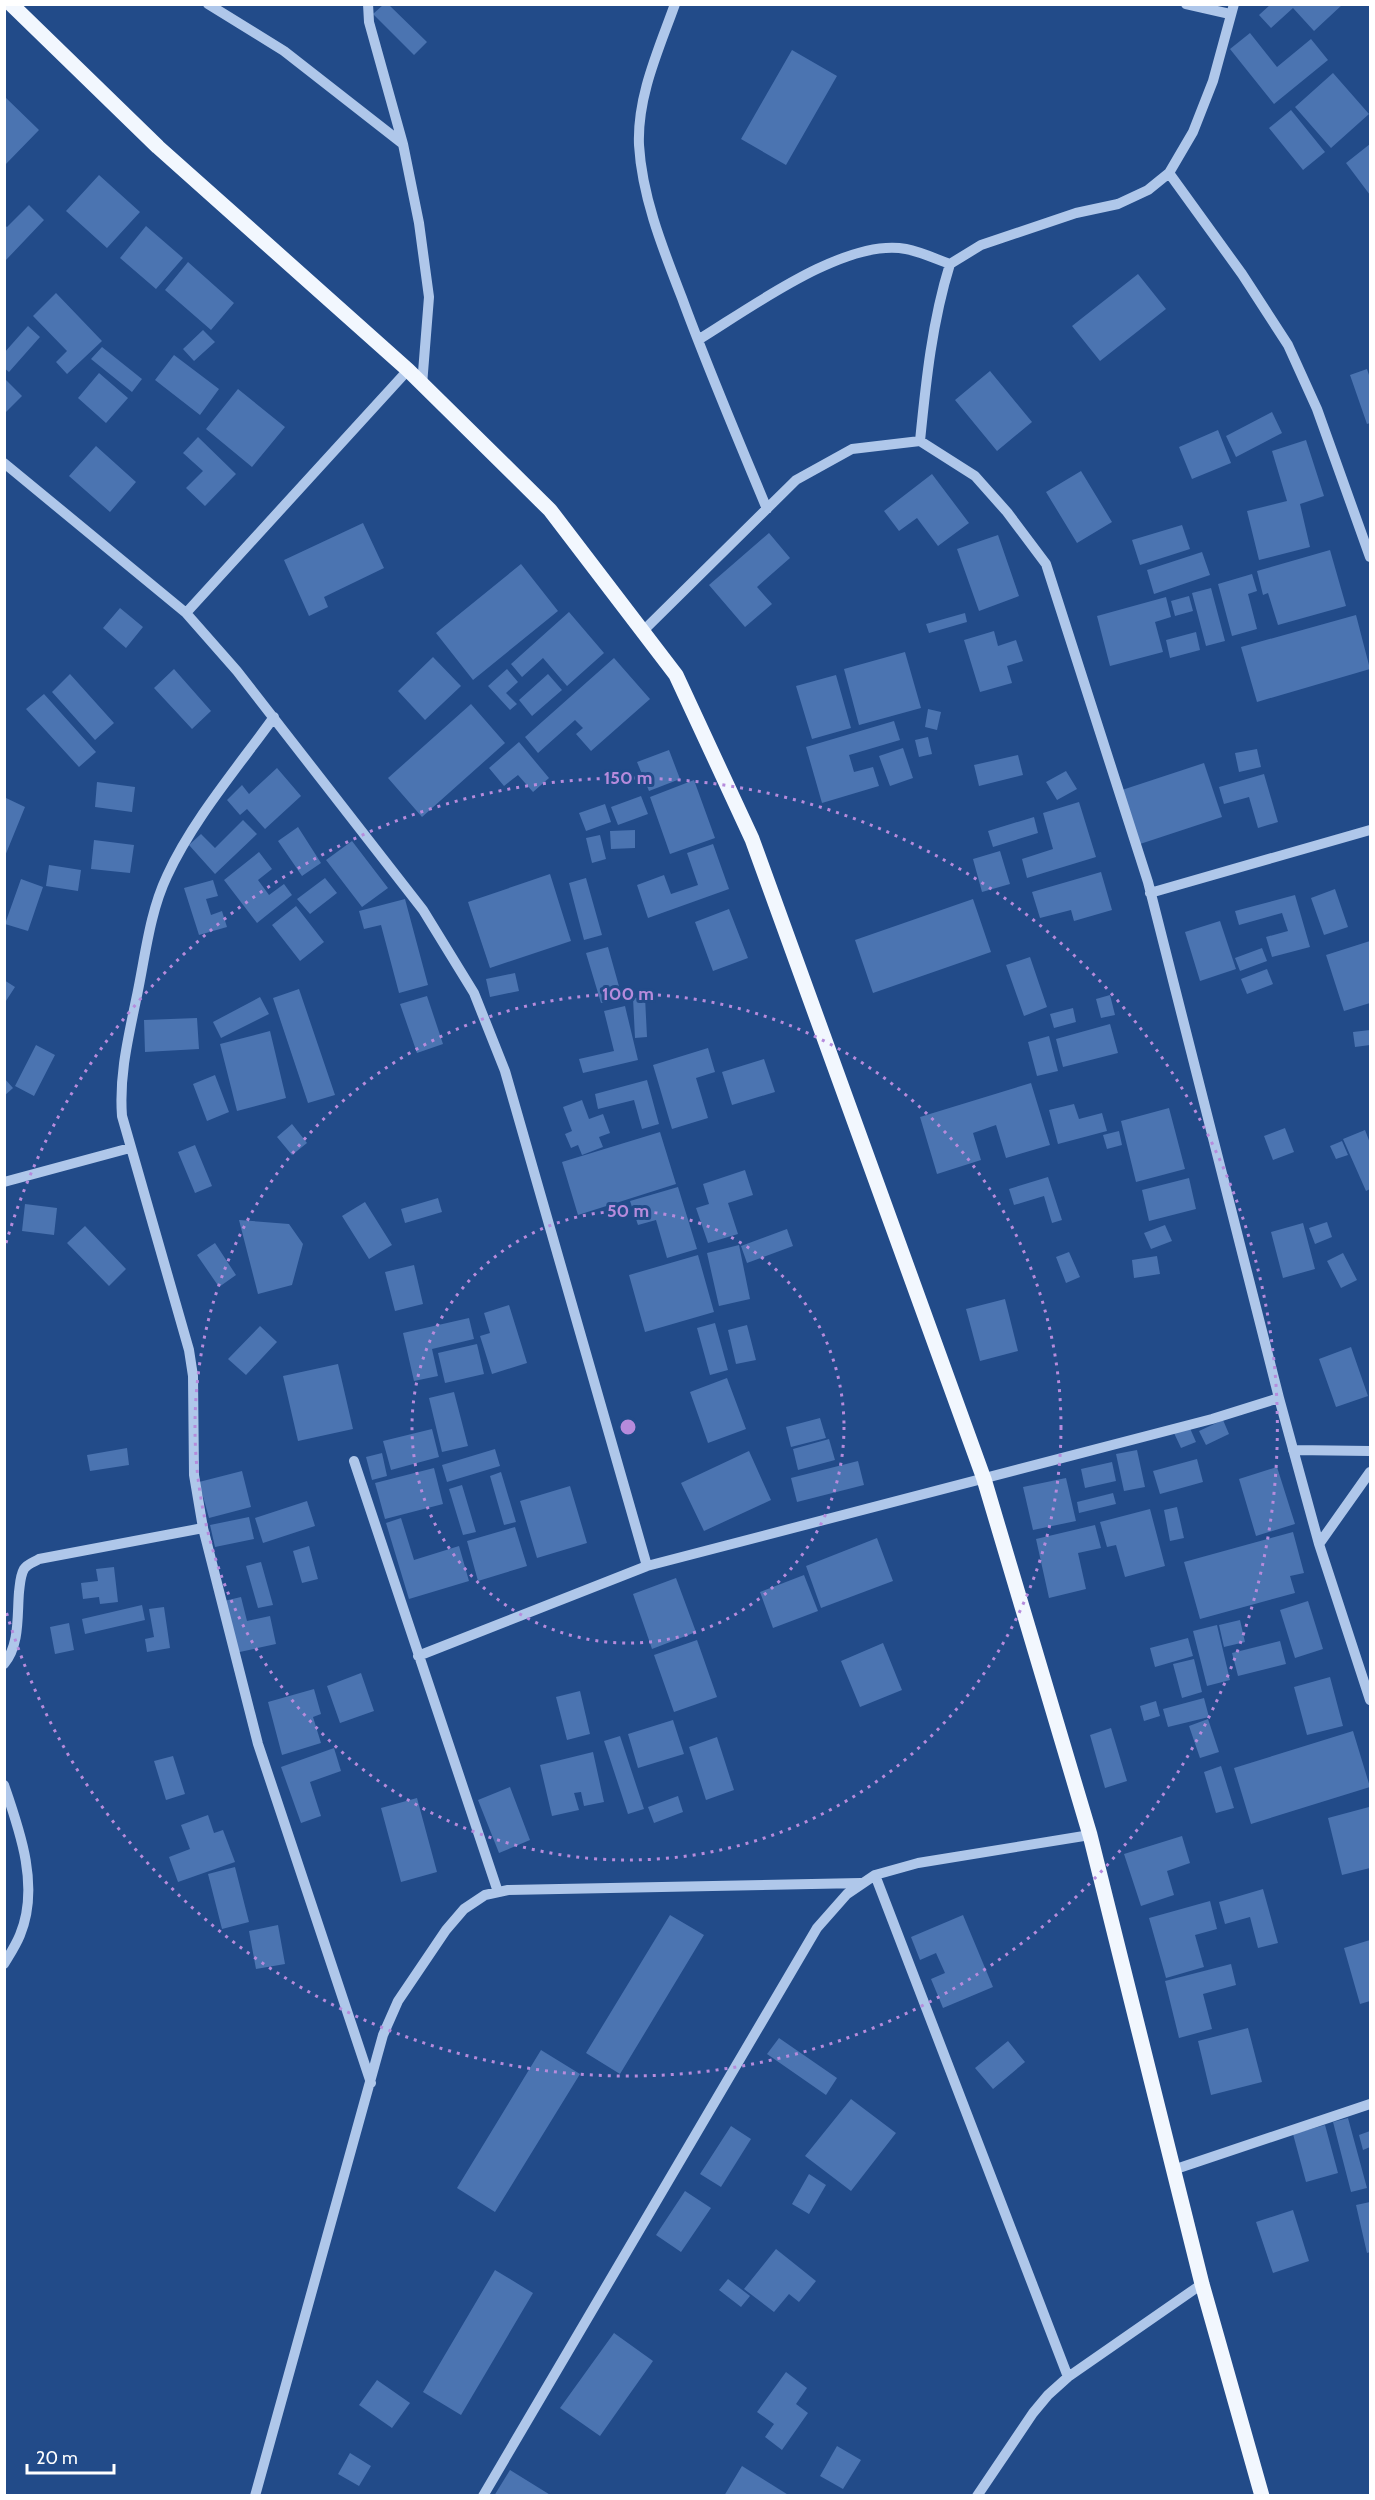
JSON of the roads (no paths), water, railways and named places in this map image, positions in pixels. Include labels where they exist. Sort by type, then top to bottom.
[{"type":"main road","points":[[11,4],[158,147],[408,370],[550,510],[676,675],[752,839],[984,1479],[1090,1835],[1202,2284],[1262,2496]]},
{"type":"street","points":[[208,4],[284,51],[403,144]]},
{"type":"street","points":[[368,4],[369,22],[403,144],[429,297],[422,385]]},
{"type":"street","points":[[675,4],[651,71],[641,113],[639,144],[644,183],[664,252],[767,509]]},
{"type":"street","points":[[920,441],[929,351],[938,303],[951,264],[981,245],[1076,213],[1118,204],[1148,190],[1169,173],[1193,132],[1213,81],[1232,9],[1186,4]]},
{"type":"street","points":[[1169,173],[1242,274],[1288,345],[1317,409],[1371,557]]},
{"type":"street","points":[[698,340],[804,276],[868,249],[905,249],[951,264]]},
{"type":"street","points":[[186,613],[408,370]]},
{"type":"street","points":[[642,632],[796,480],[852,449],[920,441],[975,476],[1007,512],[1046,564],[1150,893],[1293,1450],[1319,1544],[1371,1700]]},
{"type":"street","points":[[4,463],[186,613],[274,717],[423,910],[474,993],[505,1071],[647,1566]]},
{"type":"street","points":[[274,717],[183,844],[166,877],[157,904],[126,1047],[120,1090],[122,1116],[130,1148],[189,1350],[193,1376],[194,1475],[203,1528],[258,1744],[371,2083]]},
{"type":"street","points":[[1150,893],[1371,830]]},
{"type":"street","points":[[4,1182],[130,1148]]},
{"type":"street","points":[[418,1656],[647,1566],[1212,1419],[1279,1398]]},
{"type":"street","points":[[1293,1450],[1371,1451]]},
{"type":"street","points":[[354,1461],[498,1892]]},
{"type":"street","points":[[1319,1544],[1371,1472]]},
{"type":"street","points":[[4,1664],[16,1640],[20,1580],[28,1564],[39,1559],[203,1528]]},
{"type":"street","points":[[4,1785],[20,1832],[27,1873],[27,1907],[21,1934],[4,1964]]},
{"type":"street","points":[[483,2496],[817,1928],[847,1894],[875,1875],[918,1863],[1090,1835]]},
{"type":"street","points":[[875,1875],[1068,2377]]},
{"type":"street","points":[[255,2496],[383,2035],[398,2001],[446,1930],[464,1909],[484,1895],[498,1892],[861,1883]]},
{"type":"street","points":[[1173,2170],[1371,2104]]},
{"type":"street","points":[[977,2496],[1048,2395],[1068,2377],[1202,2284]]}]
